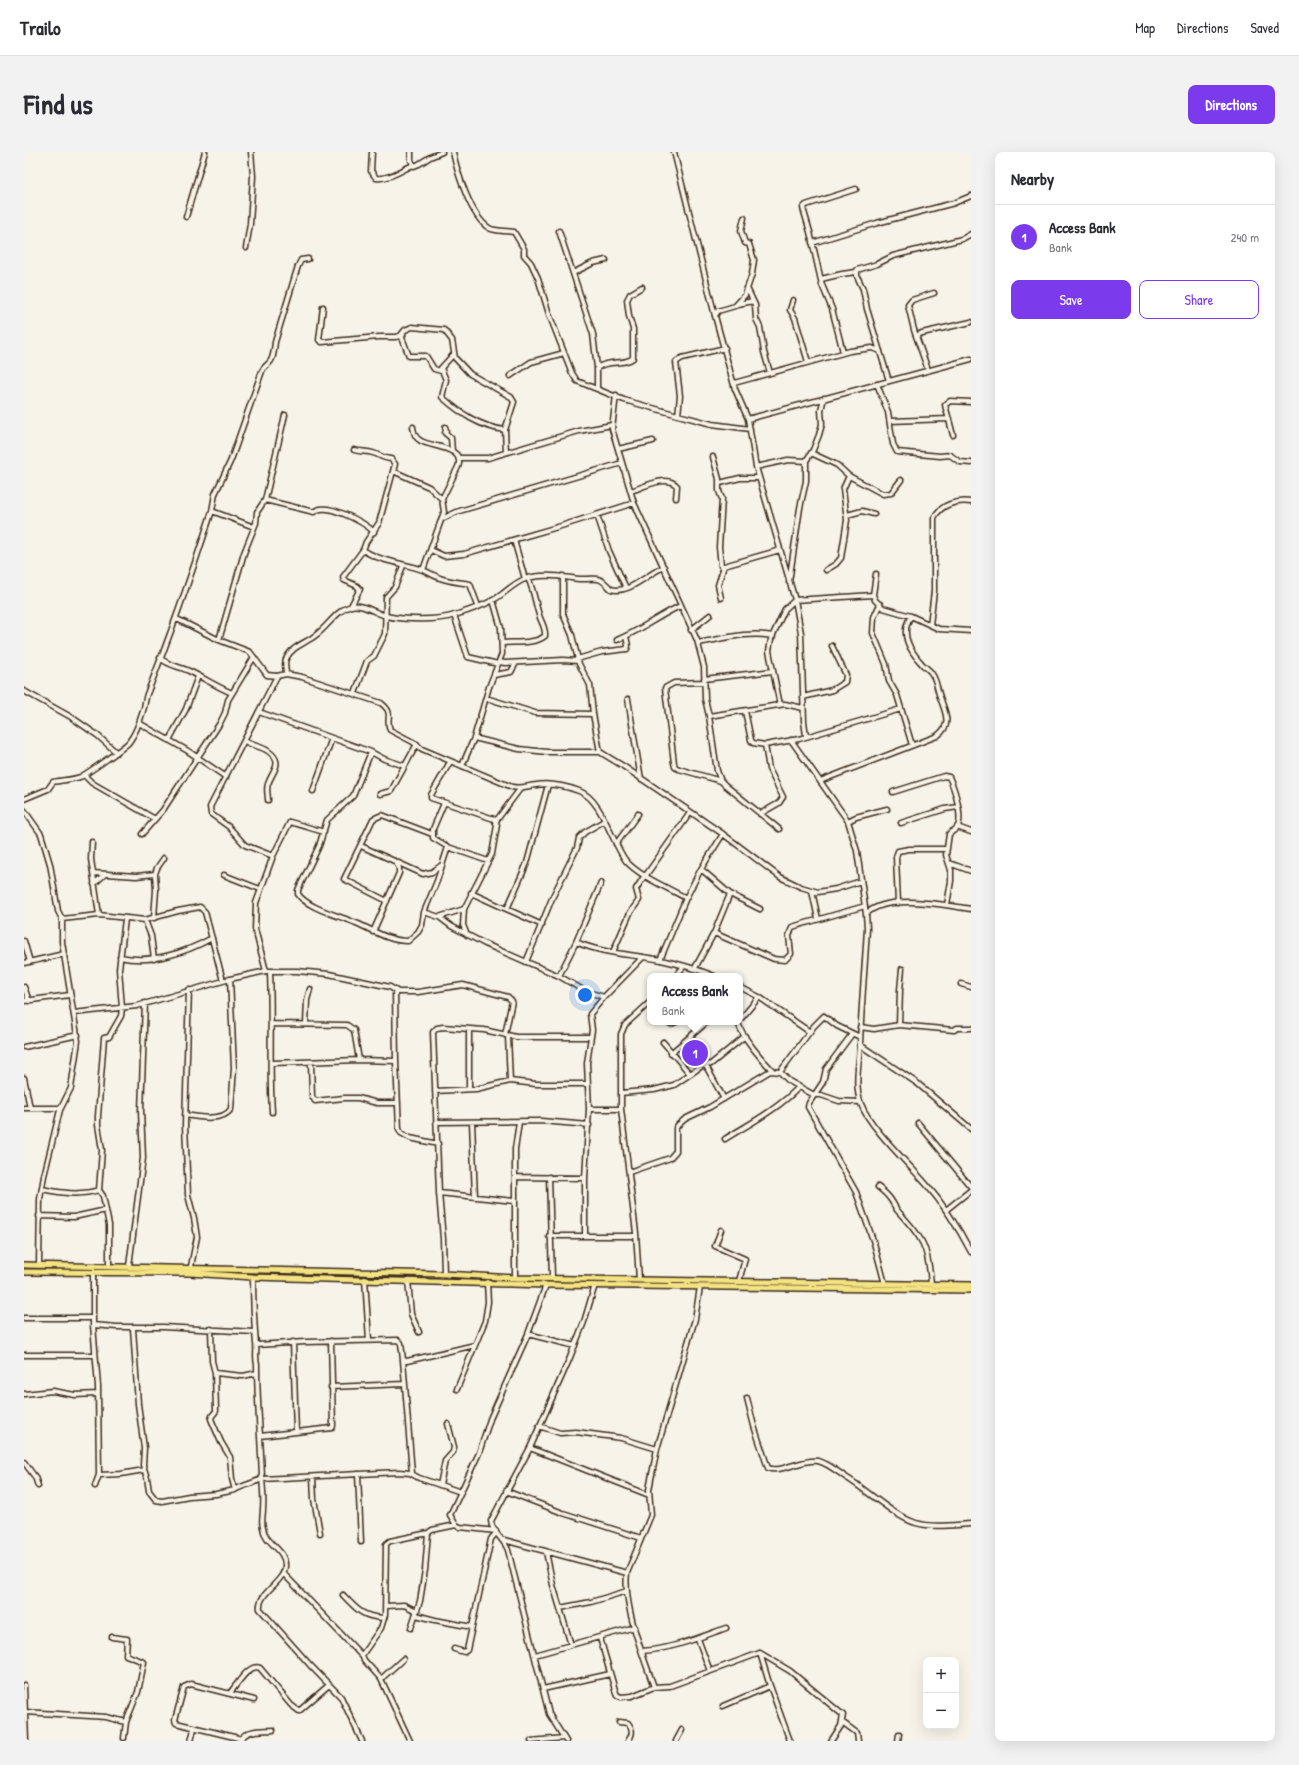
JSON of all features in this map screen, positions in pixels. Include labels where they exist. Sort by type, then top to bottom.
[{"type":"main road","points":[[24,1264],[444,1274],[515,1278],[971,1285]]},
{"type":"main road","points":[[24,1272],[189,1274],[253,1277],[700,1287],[971,1290]]},
{"type":"street","points":[[186,217],[206,152]]},
{"type":"street","points":[[246,248],[250,224],[253,176],[251,152]]},
{"type":"street","points":[[372,152],[371,171],[376,178],[381,179],[418,164],[430,156],[442,152]]},
{"type":"street","points":[[410,152],[413,165]]},
{"type":"street","points":[[453,152],[458,170],[478,217],[489,228],[514,232],[524,249],[524,255],[531,263],[538,278],[549,314],[577,381],[581,384],[616,395],[624,400],[678,415],[712,424],[749,427]]},
{"type":"street","points":[[674,152],[715,316],[734,383],[748,419],[756,467],[795,600],[801,633],[803,708],[806,736]]},
{"type":"street","points":[[843,352],[803,210],[804,206],[856,189]]},
{"type":"street","points":[[812,243],[877,223],[954,203],[971,196]]},
{"type":"street","points":[[738,304],[745,295],[752,274],[754,260],[749,244],[745,243],[741,231],[744,218]]},
{"type":"street","points":[[559,231],[593,334],[597,368],[597,388]]},
{"type":"street","points":[[821,278],[856,272],[862,268],[877,264],[893,256],[962,239],[971,234]]},
{"type":"street","points":[[24,799],[48,790],[53,782],[84,775],[130,741],[139,723],[147,693],[154,679],[160,658],[177,619],[212,511],[214,494],[232,460],[262,371],[264,367],[269,364],[273,353],[274,342],[298,266],[301,260],[308,259]]},
{"type":"street","points":[[573,273],[593,263],[606,260]]},
{"type":"street","points":[[856,272],[863,289],[867,310],[889,381]]},
{"type":"street","points":[[597,368],[605,363],[624,362],[633,358],[633,329],[626,300],[630,294],[642,287]]},
{"type":"street","points":[[747,288],[753,301],[756,319],[762,335],[763,348],[770,372]]},
{"type":"street","points":[[928,370],[916,336],[909,303],[912,300],[934,293]]},
{"type":"street","points":[[793,300],[790,310],[795,318],[808,362]]},
{"type":"street","points":[[715,316],[718,311],[738,304],[753,301]]},
{"type":"street","points":[[323,307],[319,340],[322,342],[396,337],[402,335],[405,330],[412,327],[444,330],[452,340],[453,356],[473,377],[511,397],[514,402],[505,430],[506,452]]},
{"type":"street","points":[[916,336],[926,332],[971,322]]},
{"type":"street","points":[[402,335],[409,356],[426,356],[434,369],[441,371],[446,380],[442,397],[462,413],[483,425],[505,430]]},
{"type":"street","points":[[872,348],[878,342]]},
{"type":"street","points":[[678,415],[680,396],[676,362],[682,358],[725,348]]},
{"type":"street","points":[[734,383],[843,352],[872,348],[880,351]]},
{"type":"street","points":[[510,376],[531,362],[564,353]]},
{"type":"street","points":[[441,371],[444,364],[453,356]]},
{"type":"street","points":[[748,419],[754,419],[767,413],[971,359]]},
{"type":"street","points":[[877,384],[890,421],[893,444],[897,452],[940,456],[950,455],[960,462],[971,463]]},
{"type":"street","points":[[616,395],[612,429],[634,503],[698,643],[704,667],[705,699],[717,771],[721,781]]},
{"type":"street","points":[[789,583],[806,481],[806,461],[816,444],[822,424],[821,410],[824,398]]},
{"type":"street","points":[[953,435],[945,405],[947,403],[957,401],[971,402]]},
{"type":"street","points":[[219,640],[244,553],[254,527],[257,512],[265,500],[286,414]]},
{"type":"street","points":[[749,427],[754,419]]},
{"type":"street","points":[[890,421],[949,419]]},
{"type":"street","points":[[459,458],[488,458],[579,432],[612,425]]},
{"type":"street","points":[[413,427],[414,434],[421,441],[452,451],[459,458],[460,462],[442,499],[444,512],[423,570]]},
{"type":"street","points":[[445,427],[446,430],[444,433],[451,438],[452,451]]},
{"type":"street","points":[[618,449],[653,442]]},
{"type":"street","points":[[351,606],[360,589],[344,580],[343,577],[363,550],[381,519],[393,471],[394,461],[371,452],[366,453],[354,450]]},
{"type":"street","points":[[811,453],[837,465],[849,476],[883,494],[891,493],[901,480]]},
{"type":"street","points":[[712,457],[720,482],[719,491],[722,501],[719,562],[721,566],[780,550]]},
{"type":"street","points":[[756,467],[788,460],[806,461]]},
{"type":"street","points":[[442,519],[456,512],[491,501],[622,463]]},
{"type":"street","points":[[393,471],[429,487],[442,499]]},
{"type":"street","points":[[826,570],[836,564],[841,558],[847,515],[843,489],[849,476]]},
{"type":"street","points":[[720,482],[740,478],[759,478]]},
{"type":"street","points":[[631,491],[662,481],[669,481],[674,482],[677,486],[676,498]]},
{"type":"street","points":[[265,500],[314,512],[317,509],[323,508],[362,522],[374,532]]},
{"type":"street","points":[[930,625],[934,591],[934,518],[938,511],[958,501],[971,502]]},
{"type":"street","points":[[431,550],[439,555],[450,556],[514,540],[634,503]]},
{"type":"street","points":[[212,511],[254,527]]},
{"type":"street","points":[[847,515],[862,512],[874,514]]},
{"type":"street","points":[[598,515],[609,551],[626,588]]},
{"type":"street","points":[[503,643],[539,640],[545,636],[545,630],[539,615],[533,590],[526,579],[514,540]]},
{"type":"street","points":[[363,550],[368,554],[403,566],[423,570],[445,580],[470,584],[478,606]]},
{"type":"street","points":[[355,693],[367,661],[374,656],[385,634],[386,597],[397,583],[403,566]]},
{"type":"street","points":[[721,598],[719,582],[724,566]]},
{"type":"street","points":[[286,674],[285,662],[293,650],[317,634],[340,612],[351,606],[360,606],[386,616],[400,618],[440,618],[454,615],[493,600],[526,579],[551,576],[585,579],[597,578],[604,580],[612,589],[620,590],[664,567]]},
{"type":"street","points":[[876,574],[873,595],[875,600],[883,608],[911,616],[930,625],[946,630],[957,629],[971,631]]},
{"type":"street","points":[[563,576],[562,614],[572,635],[578,660],[590,685],[593,714],[600,752]]},
{"type":"street","points":[[780,705],[769,651],[773,636],[785,609],[795,600],[873,595]]},
{"type":"street","points":[[462,766],[474,738],[486,698],[502,654],[503,643],[501,628],[493,600]]},
{"type":"street","points":[[880,604],[874,617],[873,633],[886,664],[889,681],[896,692],[912,745]]},
{"type":"street","points":[[617,640],[638,631],[680,606]]},
{"type":"street","points":[[454,615],[468,657],[498,663],[578,660],[598,653],[627,649],[628,646],[626,636]]},
{"type":"street","points":[[692,630],[710,615]]},
{"type":"street","points":[[820,781],[943,732],[948,721],[934,676],[920,661],[906,639],[905,625],[911,616]]},
{"type":"street","points":[[177,619],[219,640],[250,652],[267,675],[277,676],[286,674],[302,677],[355,693],[381,703],[386,707],[390,714],[388,723],[390,730],[416,744],[422,749],[450,762],[490,779],[520,789],[537,785],[548,785],[563,786],[580,791],[594,802],[626,861],[645,875],[686,898]]},
{"type":"street","points":[[698,643],[744,635],[760,634],[773,636]]},
{"type":"street","points":[[803,697],[832,690],[845,682],[846,675],[832,646]]},
{"type":"street","points":[[142,834],[172,797],[220,723],[232,693],[254,657]]},
{"type":"street","points":[[160,658],[169,665],[187,670],[232,693]]},
{"type":"street","points":[[494,675],[511,672],[516,663]]},
{"type":"street","points":[[773,671],[674,683],[665,688],[675,766],[679,769],[721,781],[779,829]]},
{"type":"street","points":[[169,740],[186,709],[198,676]]},
{"type":"street","points":[[273,856],[245,845],[229,827],[211,814],[210,807],[260,712],[277,676]]},
{"type":"street","points":[[24,690],[71,717],[102,739],[116,752]]},
{"type":"street","points":[[486,698],[535,713],[593,714]]},
{"type":"street","points":[[628,699],[641,779]]},
{"type":"street","points":[[709,716],[780,705],[803,708]]},
{"type":"street","points":[[745,711],[750,740],[765,745],[791,740],[901,709]]},
{"type":"street","points":[[260,712],[371,752],[384,759],[405,766]]},
{"type":"street","points":[[139,723],[197,757],[226,777]]},
{"type":"street","points":[[313,791],[332,738]]},
{"type":"street","points":[[474,738],[519,749],[547,752],[600,752],[723,834],[780,877],[812,892],[836,889],[861,880]]},
{"type":"street","points":[[245,740],[253,746],[266,749],[277,762],[277,766],[267,785],[268,800]]},
{"type":"street","points":[[791,740],[848,821],[857,851],[866,914],[858,1070],[860,1102],[864,1110],[887,1141],[946,1210],[959,1228],[971,1252]]},
{"type":"street","points":[[380,794],[391,791],[416,744]]},
{"type":"street","points":[[760,814],[779,803],[783,797],[769,769],[765,745]]},
{"type":"street","points":[[371,752],[353,796],[329,818],[319,846],[298,894],[306,902],[358,923],[373,932],[391,939],[408,941],[418,932],[422,925],[424,912],[438,881],[448,847]]},
{"type":"street","points":[[450,762],[431,795],[433,800],[470,810],[496,821]]},
{"type":"street","points":[[84,775],[92,783],[155,819]]},
{"type":"street","points":[[893,792],[947,776],[951,781],[958,807],[959,821],[957,827],[949,834],[946,849],[951,881],[946,905]]},
{"type":"street","points":[[507,909],[527,863],[548,785]]},
{"type":"street","points":[[496,821],[520,789]]},
{"type":"street","points":[[444,803],[433,829],[433,838],[448,847],[488,861]]},
{"type":"street","points":[[901,823],[945,809],[958,807]]},
{"type":"street","points":[[848,821],[856,817],[887,809]]},
{"type":"street","points":[[24,810],[41,834],[50,864],[58,911],[62,919],[64,954],[78,1035],[71,1088],[61,1108],[55,1126],[42,1189],[39,1216],[39,1265]]},
{"type":"street","points":[[613,952],[630,913],[639,900],[636,889],[690,813]]},
{"type":"street","points":[[616,844],[638,814]]},
{"type":"street","points":[[387,901],[344,879],[373,818],[382,815],[432,834]]},
{"type":"street","points":[[467,935],[463,925],[464,909],[492,854],[498,825],[496,821]]},
{"type":"street","points":[[526,962],[553,896],[577,848],[580,836],[604,821]]},
{"type":"street","points":[[272,1112],[270,1082],[272,1063],[271,1024],[268,972],[255,929],[256,903],[273,856],[290,822],[324,832]]},
{"type":"street","points":[[957,827],[971,832]]},
{"type":"street","points":[[660,960],[686,898],[701,869],[723,834]]},
{"type":"street","points":[[92,842],[91,860],[99,915]]},
{"type":"street","points":[[361,846],[423,874],[432,872],[442,865]]},
{"type":"street","points":[[898,903],[896,857],[898,851],[909,849],[946,849]]},
{"type":"street","points":[[154,918],[156,890],[155,874],[164,858]]},
{"type":"street","points":[[373,932],[399,873],[399,868],[394,860]]},
{"type":"street","points":[[949,863],[971,871]]},
{"type":"street","points":[[701,869],[730,894],[760,910]]},
{"type":"street","points":[[93,873],[104,875],[136,876],[155,874]]},
{"type":"street","points":[[94,884],[104,875]]},
{"type":"street","points":[[224,875],[260,889]]},
{"type":"street","points":[[559,976],[576,942],[601,883]]},
{"type":"street","points":[[812,892],[818,919]]},
{"type":"street","points":[[471,893],[542,925]]},
{"type":"street","points":[[695,968],[714,933],[730,894]]},
{"type":"street","points":[[866,914],[876,908],[898,903],[946,905],[971,910]]},
{"type":"street","points":[[714,933],[774,959],[785,960],[791,954],[789,936],[792,927],[865,906]]},
{"type":"street","points":[[62,919],[99,915],[145,920],[200,907],[205,912],[223,981]]},
{"type":"street","points":[[439,917],[464,909]]},
{"type":"street","points":[[424,912],[439,917],[467,935],[559,976],[585,991],[604,997]]},
{"type":"street","points":[[109,1266],[110,1234],[103,1196],[99,1190],[102,1150],[98,1120],[104,1038],[109,1037],[121,1016],[122,1008],[119,981],[120,957],[126,918]]},
{"type":"street","points":[[145,920],[151,936],[154,959]]},
{"type":"street","points":[[120,957],[134,960],[154,959],[187,950],[212,938]]},
{"type":"street","points":[[24,941],[30,962]]},
{"type":"street","points":[[576,942],[590,948],[660,960],[695,968],[707,973]]},
{"type":"street","points":[[24,963],[64,954]]},
{"type":"street","points":[[585,1236],[585,1178],[590,1109],[588,1063],[592,1030],[590,1014],[604,997],[643,957]]},
{"type":"street","points":[[678,973],[684,966]]},
{"type":"street","points":[[899,1025],[902,969]]},
{"type":"street","points":[[74,1013],[144,1004],[230,979],[268,972],[316,972],[354,979],[398,992],[418,992],[463,985],[508,997],[512,1001],[506,1035],[510,1081]]},
{"type":"street","points":[[185,1115],[207,1118],[224,1116],[231,1109],[234,1068],[230,979]]},
{"type":"street","points":[[960,984],[971,987]]},
{"type":"street","points":[[24,987],[29,1001]]},
{"type":"street","points":[[306,1024],[310,989]]},
{"type":"street","points":[[743,989],[759,997],[810,1032]]},
{"type":"street","points":[[189,990],[185,1115],[188,1195],[197,1236],[189,1274]]},
{"type":"street","points":[[395,990],[396,1061],[401,1133],[410,1138],[438,1144]]},
{"type":"street","points":[[24,1001],[70,995]]},
{"type":"street","points":[[743,1016],[759,997]]},
{"type":"street","points":[[129,1266],[143,1158],[141,1112],[144,1004]]},
{"type":"street","points":[[639,1280],[636,1236],[621,1109],[621,1031],[634,1015],[647,1005]]},
{"type":"street","points":[[780,1072],[824,1016],[852,1034],[860,1037]]},
{"type":"street","points":[[271,1024],[343,1024],[352,1027],[354,1030],[360,1060]]},
{"type":"street","points":[[671,1053],[704,1025]]},
{"type":"street","points":[[740,1025],[745,1036],[763,1061],[773,1071]]},
{"type":"street","points":[[860,1027],[874,1029],[899,1025],[954,1030],[957,1028],[971,1028]]},
{"type":"street","points":[[444,1274],[443,1239],[438,1193],[438,1144],[432,1032],[437,1028],[443,1027],[469,1029],[506,1035],[550,1038],[591,1037]]},
{"type":"street","points":[[469,1029],[469,1089]]},
{"type":"street","points":[[852,1034],[826,1069],[823,1082],[808,1107],[856,1192],[874,1243],[885,1284]]},
{"type":"street","points":[[24,1047],[78,1035]]},
{"type":"street","points":[[621,1094],[670,1087],[702,1066],[706,1066],[722,1056],[745,1036]]},
{"type":"street","points":[[662,1042],[690,1074]]},
{"type":"street","points":[[860,1045],[917,1083],[971,1129]]},
{"type":"street","points":[[272,1063],[360,1060],[396,1061]]},
{"type":"street","points":[[311,1062],[312,1096],[314,1101],[358,1098],[377,1103],[398,1103]]},
{"type":"street","points":[[706,1066],[724,1099]]},
{"type":"street","points":[[629,1172],[670,1158],[674,1155],[677,1143],[676,1128],[678,1124],[724,1099],[768,1071],[780,1072],[799,1087],[814,1095],[821,1095],[838,1101],[860,1102]]},
{"type":"street","points":[[24,1078],[30,1108]]},
{"type":"street","points":[[435,1091],[469,1089],[510,1081],[543,1084],[588,1084]]},
{"type":"street","points":[[725,1139],[766,1114],[788,1098],[799,1087]]},
{"type":"street","points":[[24,1108],[61,1108]]},
{"type":"street","points":[[590,1109],[621,1109]]},
{"type":"street","points":[[436,1122],[560,1122],[589,1125]]},
{"type":"street","points":[[472,1122],[475,1197]]},
{"type":"street","points":[[515,1278],[515,1149],[519,1122]]},
{"type":"street","points":[[918,1123],[971,1187]]},
{"type":"street","points":[[515,1177],[585,1178]]},
{"type":"street","points":[[549,1177],[549,1236],[552,1278]]},
{"type":"street","points":[[878,1187],[887,1194],[896,1209],[907,1219],[919,1236],[929,1258],[931,1284]]},
{"type":"street","points":[[42,1189],[76,1194],[86,1194],[99,1190]]},
{"type":"street","points":[[946,1210],[971,1190]]},
{"type":"street","points":[[438,1193],[514,1201]]},
{"type":"street","points":[[39,1216],[74,1217],[106,1210]]},
{"type":"street","points":[[721,1230],[715,1246],[745,1258],[738,1281]]},
{"type":"street","points":[[549,1236],[636,1236]]},
{"type":"street","points":[[93,1273],[93,1325],[98,1394],[100,1475],[95,1486]]},
{"type":"street","points":[[253,1277],[263,1529],[267,1538],[283,1555],[285,1566],[284,1574],[263,1598],[259,1606],[260,1609],[345,1704],[362,1741]]},
{"type":"street","points":[[365,1279],[369,1340]]},
{"type":"street","points":[[408,1280],[410,1310],[419,1332]]},
{"type":"street","points":[[457,1389],[487,1312],[487,1282]]},
{"type":"street","points":[[456,1525],[450,1515],[479,1453],[493,1410],[528,1334],[546,1284]]},
{"type":"street","points":[[565,1740],[550,1718],[508,1550],[504,1540],[491,1527],[491,1521],[530,1448],[575,1346],[595,1285]]},
{"type":"street","points":[[654,1687],[635,1627],[627,1591],[627,1573],[651,1515],[649,1495],[657,1449],[695,1319],[700,1287]]},
{"type":"street","points":[[24,1318],[93,1318]]},
{"type":"street","points":[[93,1325],[133,1328],[211,1329],[254,1332]]},
{"type":"street","points":[[133,1328],[138,1411],[144,1448],[144,1470],[148,1478],[149,1491],[154,1498],[159,1501],[189,1496],[216,1494],[235,1490],[262,1479],[399,1472],[412,1473],[419,1478],[461,1492]]},
{"type":"street","points":[[211,1329],[212,1361],[215,1373],[216,1411],[211,1418],[220,1442],[230,1457],[232,1479],[235,1490]]},
{"type":"street","points":[[528,1334],[575,1346]]},
{"type":"street","points":[[256,1345],[293,1342],[398,1340],[402,1349],[412,1473]]},
{"type":"street","points":[[260,1436],[332,1428],[331,1341]]},
{"type":"street","points":[[293,1342],[296,1432]]},
{"type":"street","points":[[403,1360],[407,1361],[474,1345]]},
{"type":"street","points":[[24,1355],[95,1355]]},
{"type":"street","points":[[215,1373],[244,1376],[257,1374]]},
{"type":"street","points":[[331,1387],[404,1384]]},
{"type":"street","points":[[24,1394],[53,1391],[75,1395],[98,1394]]},
{"type":"street","points":[[747,1398],[754,1426],[768,1468],[774,1470],[803,1462],[817,1461],[859,1486],[880,1502],[910,1520],[931,1525],[971,1524]]},
{"type":"street","points":[[440,1485],[445,1461],[454,1447],[448,1424]]},
{"type":"street","points":[[539,1426],[563,1433],[576,1432],[621,1438],[657,1449]]},
{"type":"street","points":[[530,1448],[649,1495]]},
{"type":"street","points":[[24,1462],[35,1477],[38,1486]]},
{"type":"street","points":[[100,1475],[121,1474],[144,1470]]},
{"type":"street","points":[[358,1474],[361,1542]]},
{"type":"street","points":[[314,1477],[314,1499],[320,1533]]},
{"type":"street","points":[[506,1491],[562,1513],[641,1538]]},
{"type":"street","points":[[362,1656],[381,1628],[385,1615],[386,1544],[390,1541],[456,1525],[460,1527],[496,1532]]},
{"type":"street","points":[[454,1649],[466,1651],[491,1538],[496,1532]]},
{"type":"street","points":[[411,1628],[417,1613],[425,1570],[428,1533]]},
{"type":"street","points":[[504,1540],[627,1573]]},
{"type":"street","points":[[546,1552],[553,1585],[571,1645]]},
{"type":"street","points":[[284,1574],[362,1656],[381,1679],[410,1741]]},
{"type":"street","points":[[560,1608],[592,1602],[627,1591]]},
{"type":"street","points":[[343,1595],[361,1613],[372,1618],[383,1618]]},
{"type":"street","points":[[386,1606],[404,1605],[417,1613],[442,1622],[472,1627]]},
{"type":"street","points":[[535,1655],[635,1627]]},
{"type":"street","points":[[642,1651],[658,1650],[675,1646],[726,1628]]},
{"type":"street","points":[[112,1637],[127,1639],[126,1655],[144,1662],[138,1692],[126,1722],[124,1738]]},
{"type":"street","points":[[600,1638],[615,1690],[617,1695],[621,1697],[632,1696],[654,1687],[670,1686],[760,1653]]},
{"type":"street","points":[[698,1639],[710,1671]]},
{"type":"street","points":[[760,1653],[790,1741]]},
{"type":"street","points":[[760,1653],[790,1671],[843,1715],[842,1722],[831,1741]]},
{"type":"street","points":[[381,1679],[404,1659]]},
{"type":"street","points":[[230,1693],[253,1667],[260,1668],[291,1705],[299,1711],[329,1685]]},
{"type":"street","points":[[543,1689],[610,1674]]},
{"type":"street","points":[[254,1700],[191,1684],[184,1687],[175,1720],[176,1723],[180,1725],[241,1740],[244,1735],[250,1732],[273,1730]]},
{"type":"street","points":[[24,1685],[26,1741]]},
{"type":"street","points":[[723,1706],[770,1686]]},
{"type":"street","points":[[25,1712],[106,1717],[126,1722]]},
{"type":"street","points":[[619,1722],[628,1723],[632,1730],[632,1735],[628,1741]]},
{"type":"street","points":[[842,1722],[857,1733],[858,1741]]},
{"type":"street","points":[[191,1741],[194,1728]]},
{"type":"street","points":[[676,1741],[682,1730]]},
{"type":"street","points":[[898,1741],[899,1734]]},
{"type":"street","points":[[530,1741],[565,1740]]},
{"type":"place","name":"Access Bank","points":[[695,1053]]}]
